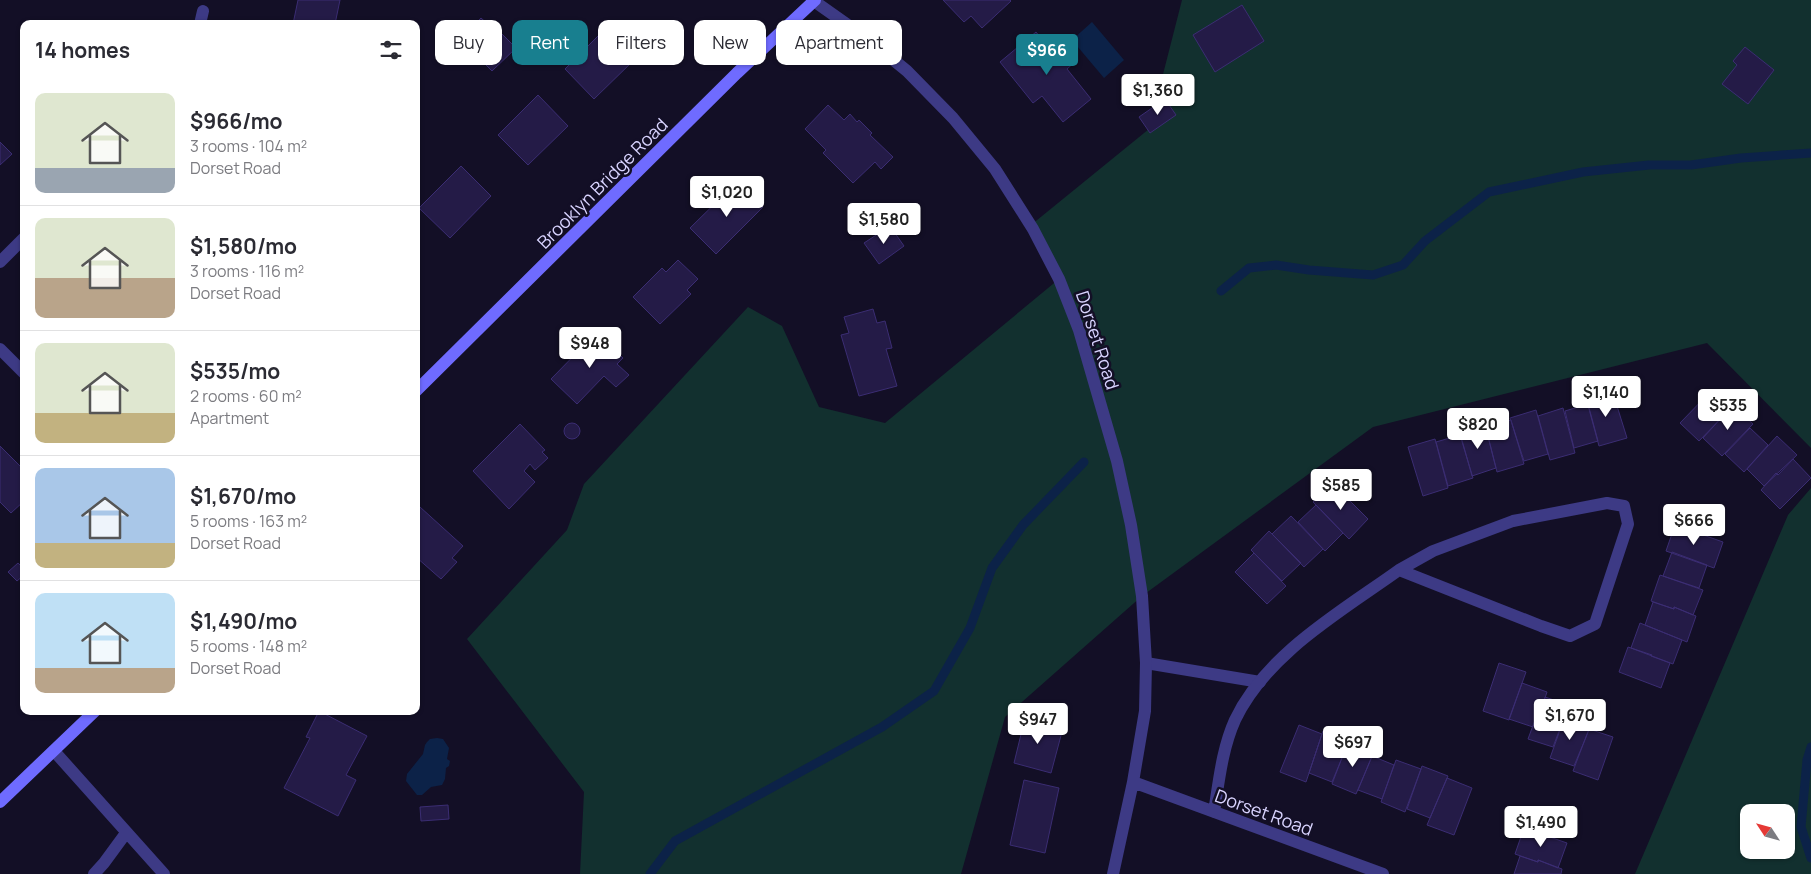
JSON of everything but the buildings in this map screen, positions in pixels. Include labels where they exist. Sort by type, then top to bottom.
[{"type":"street","name":"Brooklyn Bridge Road","points":[[420,388],[737,73],[814,0]]},
{"type":"street","name":"Dorset Road","points":[[814,0],[869,40],[907,71],[953,118],[995,168],[1031,225],[1059,279],[1079,330],[1117,461],[1131,525],[1142,596],[1146,663],[1145,711],[1113,874]]},
{"type":"street","points":[[201,20],[203,11]]},
{"type":"street","points":[[0,262],[20,242]]},
{"type":"street","points":[[0,349],[20,369]]},
{"type":"street","points":[[1214,812],[1223,755],[1235,720],[1249,696],[1272,667],[1312,632],[1399,570],[1432,551],[1513,521],[1607,503],[1624,506],[1628,524],[1595,624],[1570,636],[1399,570]]},
{"type":"street","points":[[1146,663],[1260,682]]},
{"type":"street","points":[[0,802],[91,715]]},
{"type":"street","points":[[54,751],[164,874]]},
{"type":"street","name":"Dorset Road","points":[[1132,782],[1383,874]]},
{"type":"street","points":[[94,874],[126,832]]},
{"type":"green space","points":[[1182,0],[1811,0],[1811,448],[1707,343],[1373,427],[1142,596],[1005,717],[961,874],[580,874],[584,792],[467,639],[567,530],[584,484],[748,307],[782,326],[819,407],[885,423],[1059,279],[1031,225],[1149,129]]},
{"type":"green space","points":[[1811,488],[1811,874],[1635,874],[1788,515]]},
{"type":"water","points":[[1092,22],[1124,60],[1104,78],[1072,40]]},
{"type":"water","points":[[430,739],[443,739],[449,748],[447,759],[450,761],[449,766],[446,768],[445,779],[442,785],[431,787],[422,795],[417,795],[406,781],[407,774],[423,754],[427,742]]},
{"type":"waterway","points":[[1221,291],[1249,268],[1276,265],[1309,270],[1373,275],[1403,265],[1425,241],[1489,192],[1583,172],[1649,165],[1691,165],[1741,158],[1811,153]]},
{"type":"waterway","points":[[650,874],[675,841],[882,727],[934,691],[970,628],[992,568],[1023,525],[1084,462]]},
{"type":"waterway","points":[[1811,747],[1807,760],[1801,827],[1811,858]]}]
